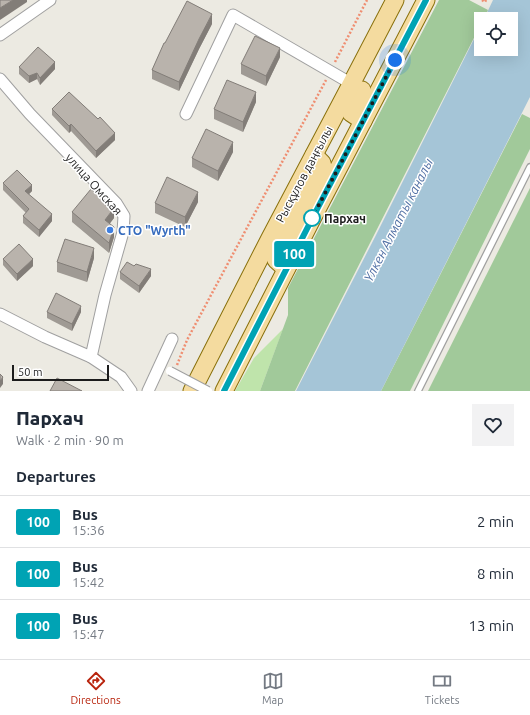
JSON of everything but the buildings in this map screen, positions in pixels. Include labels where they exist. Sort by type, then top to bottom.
[{"type":"main road","points":[[363,121],[352,115],[351,110],[403,10],[395,0]]},
{"type":"main road","name":"Рысқұлов даңғылы","points":[[192,391],[270,238],[395,0]]},
{"type":"main road","points":[[224,391],[426,0]]},
{"type":"main road","points":[[286,269],[276,260],[322,167],[322,163],[314,155]]},
{"type":"street","points":[[0,35],[50,0]]},
{"type":"street","points":[[186,114],[233,15],[352,84]]},
{"type":"street","name":"улица Омская","points":[[0,79],[30,114],[116,203],[124,216],[123,232],[105,294],[91,357]]},
{"type":"street","points":[[0,314],[45,337],[91,357],[121,377],[131,391]]},
{"type":"street","points":[[148,391],[172,339]]},
{"type":"street","points":[[172,371],[208,391]]},
{"type":"lane","points":[[418,391],[530,167]]},
{"type":"path","points":[[172,371],[367,0]]},
{"type":"path","points":[[482,0],[485,2],[486,0]]},
{"type":"green space","points":[[439,0],[469,0],[488,10],[487,12],[474,12],[474,38],[295,391],[260,391],[288,315],[288,288]]},
{"type":"green space","points":[[522,114],[530,118],[530,149],[410,391],[381,391]]},
{"type":"green space","points":[[530,188],[530,391],[428,391]]},
{"type":"green space","points":[[283,329],[260,391],[235,391],[254,358]]},
{"type":"water","name":"Үлкен Алматы каналы","points":[[493,0],[530,0],[530,97],[381,391],[296,391],[474,39],[474,56],[518,56],[518,12],[487,12]]},
{"type":"bus line","name":"100","points":[[224,391],[426,0]]},
{"type":"place","name":"Пархач","points":[[312,218]]},
{"type":"place","name":"СТО \"Wyrth\"","points":[[110,230]]},
{"type":"route","points":[[312,218],[395,60]]}]
